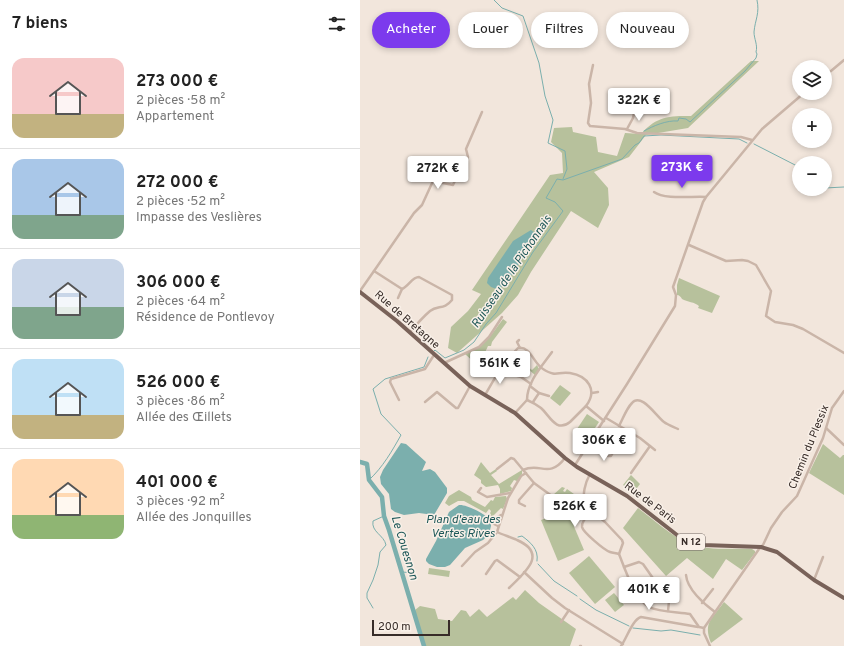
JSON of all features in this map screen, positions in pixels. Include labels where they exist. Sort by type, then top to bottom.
[{"type":"main road","name":"Rue de Bretagne","points":[[360,291],[410,332],[470,386],[484,396],[515,413],[565,458],[575,465]]},
{"type":"main road","name":"Rue de Paris","points":[[575,465],[627,496],[670,530],[691,542],[703,545],[761,547],[777,552],[814,580]]},
{"type":"main road","name":"N 12","points":[[814,580],[844,598]]},
{"type":"street","points":[[832,70],[844,60]]},
{"type":"street","points":[[593,65],[589,84],[591,103],[588,124],[594,126],[627,129],[637,133],[741,137],[752,140]]},
{"type":"street","points":[[575,465],[675,306],[676,295],[673,287],[706,197],[752,140],[796,100]]},
{"type":"street","points":[[627,129],[633,118],[635,108]]},
{"type":"street","points":[[409,168],[430,178],[433,181],[453,185],[468,157],[466,149],[482,112]]},
{"type":"street","points":[[360,291],[414,213],[422,204],[433,181]]},
{"type":"street","points":[[654,192],[658,195],[666,196],[706,197]]},
{"type":"street","points":[[689,245],[726,261],[742,260],[756,265],[771,291],[766,316],[775,322],[793,325],[803,329],[844,353]]},
{"type":"street","points":[[374,271],[402,289]]},
{"type":"street","points":[[398,298],[402,289],[407,287],[415,278],[420,277],[450,292],[453,298],[449,304],[444,307],[431,310],[410,332]]},
{"type":"street","points":[[443,363],[480,347],[489,337],[502,317]]},
{"type":"street","points":[[519,340],[517,342],[520,348],[530,352],[541,368],[553,374],[568,372],[584,378],[589,384],[592,393],[591,400],[586,406],[570,422],[561,425],[551,421],[546,412],[533,402],[527,400]]},
{"type":"street","points":[[484,396],[504,363],[516,350],[520,348]]},
{"type":"street","points":[[515,413],[527,400],[527,392],[530,385],[552,352]]},
{"type":"street","points":[[399,400],[390,382],[391,379],[425,369],[434,355]]},
{"type":"street","points":[[503,366],[506,373],[515,375],[539,393],[549,396]]},
{"type":"street","points":[[425,402],[437,392],[456,408],[458,408],[470,386]]},
{"type":"street","name":"Chemin du Plessix","points":[[704,628],[763,545],[771,528],[782,512],[797,496],[823,438],[832,408],[844,391]]},
{"type":"street","points":[[592,393],[598,392]]},
{"type":"street","points":[[533,402],[539,393]]},
{"type":"street","points":[[619,426],[632,404],[638,400],[646,404],[665,423],[678,430]]},
{"type":"street","points":[[586,406],[655,450]]},
{"type":"street","points":[[826,428],[844,445]]},
{"type":"street","points":[[590,443],[593,447],[608,456],[611,456],[615,449]]},
{"type":"street","points":[[630,473],[650,446]]},
{"type":"street","points":[[497,469],[511,458],[516,461],[534,483],[566,504],[571,505],[584,500]]},
{"type":"street","points":[[523,470],[530,467],[548,470],[561,464],[565,458]]},
{"type":"street","points":[[462,566],[475,552],[488,543],[496,532],[511,493],[522,476],[526,473]]},
{"type":"street","points":[[590,474],[585,486],[584,500],[587,507],[605,522],[622,540],[623,543],[619,554],[632,584],[643,603],[650,608],[690,614],[698,627]]},
{"type":"street","points":[[525,506],[519,503],[519,500],[534,483]]},
{"type":"street","points":[[481,488],[478,492],[487,497],[511,493]]},
{"type":"street","points":[[592,511],[584,519],[582,527],[586,534],[607,551],[619,554]]},
{"type":"street","points":[[498,526],[494,524],[491,519],[498,518],[502,515]]},
{"type":"street","points":[[496,532],[517,540],[531,550],[532,554],[532,561],[520,577],[509,588]]},
{"type":"street","points":[[814,580],[823,557]]},
{"type":"street","points":[[486,574],[497,560],[520,577]]},
{"type":"street","points":[[624,567],[639,562],[643,564],[669,601],[668,611]]},
{"type":"street","points":[[524,572],[552,598],[622,645],[634,622],[641,616],[704,628],[704,633],[710,646]]},
{"type":"street","points":[[686,575],[686,581],[702,603],[715,612]]},
{"type":"street","points":[[702,603],[713,589]]},
{"type":"street","points":[[561,622],[569,610]]},
{"type":"green space","points":[[751,61],[759,61],[688,128],[646,135],[629,157],[594,172],[608,188],[609,205],[598,228],[571,211],[531,272],[518,295],[502,313],[457,353],[448,348],[451,327],[468,311],[481,294],[472,290],[550,175],[563,173],[562,153],[551,142],[554,128],[572,127],[573,132],[596,137],[598,152],[617,156],[625,133],[641,134],[658,120],[676,116],[691,116]]},
{"type":"green space","points":[[679,278],[720,296],[712,313],[698,308],[699,306],[682,299],[677,295]]},
{"type":"green space","points":[[503,319],[507,322],[492,342],[491,346],[488,346],[477,365],[465,354],[483,344]]},
{"type":"green space","points":[[526,351],[527,352],[520,361],[532,370],[537,365],[539,369],[535,375],[522,364],[515,373],[513,373],[518,366],[509,359],[511,358],[516,363]]},
{"type":"green space","points":[[560,385],[571,393],[560,406],[550,398]]},
{"type":"green space","points":[[587,414],[599,422],[585,443],[573,435]]},
{"type":"green space","points":[[823,444],[840,458],[844,455],[844,495],[809,473]]},
{"type":"green space","points":[[481,462],[490,473],[496,469],[497,471],[491,475],[499,484],[522,470],[522,474],[517,481],[514,480],[510,486],[512,488],[511,491],[500,494],[498,485],[486,487],[481,483],[481,480],[474,475]]},
{"type":"green space","points":[[631,475],[640,484],[634,492],[623,485]]},
{"type":"green space","points":[[562,487],[565,488],[563,491],[565,492],[567,489],[580,500],[570,503],[553,495]]},
{"type":"green space","points":[[459,490],[471,497],[472,500],[485,507],[491,500],[493,501],[495,497],[506,496],[507,499],[503,509],[501,508],[493,516],[494,517],[489,516],[491,511],[489,509],[486,513],[464,501],[458,501],[449,506],[445,503],[449,496]]},
{"type":"green space","points":[[638,508],[669,532],[690,544],[705,548],[752,549],[755,553],[742,570],[726,559],[713,579],[687,558],[666,576],[623,528]]},
{"type":"green space","points":[[567,510],[584,550],[558,561],[541,520]]},
{"type":"green space","points":[[589,556],[615,587],[595,604],[569,573]]},
{"type":"green space","points":[[429,568],[450,571],[449,577],[428,574]]},
{"type":"green space","points":[[525,590],[539,603],[576,629],[570,646],[424,646],[415,610],[420,606],[435,609],[438,619],[452,621],[461,610],[466,611],[470,617],[479,609],[487,617],[513,597],[516,600]]},
{"type":"green space","points":[[614,593],[624,605],[615,612],[605,600]]},
{"type":"green space","points":[[724,602],[743,619],[711,643],[708,625]]},
{"type":"water","points":[[531,230],[535,233],[536,238],[509,279],[499,290],[491,287],[487,283],[488,278],[513,241]]},
{"type":"water","points":[[401,443],[406,444],[426,462],[422,471],[430,469],[435,472],[447,488],[447,493],[434,515],[419,513],[404,515],[391,509],[389,494],[381,484],[380,477]]},
{"type":"water","name":"Plan d'eau des Vertes Rives","points":[[459,505],[475,510],[489,519],[491,526],[489,534],[483,540],[465,548],[450,565],[445,567],[437,567],[429,564],[426,559],[449,512]]},
{"type":"waterway","points":[[494,0],[502,8],[523,16],[539,63],[545,96],[553,120],[548,143],[565,151],[567,169],[563,179]]},
{"type":"waterway","name":"Ruisseau de la Pichonnais","points":[[644,131],[665,122],[678,121],[679,118],[686,119],[690,122],[745,71],[756,58],[757,54],[754,32],[758,13],[757,0]]},
{"type":"waterway","name":"Ruisseau de la Pichonnais","points":[[434,351],[435,350],[445,358],[464,350],[474,342],[486,324],[496,313],[533,252],[563,211],[555,202],[546,198],[557,179],[563,180],[622,159],[635,145],[639,143],[644,136],[661,135],[739,139],[747,143]]},
{"type":"waterway","points":[[754,144],[792,163]]},
{"type":"waterway","points":[[832,188],[844,187]]},
{"type":"waterway","name":"Ruisseau de la Pichonnais","points":[[369,480],[391,453],[401,435],[381,414],[373,389],[385,379],[424,367],[428,357]]},
{"type":"waterway","name":"Le Couesnon","points":[[360,462],[367,464],[369,480],[382,497],[384,516],[424,646]]},
{"type":"waterway","points":[[373,608],[367,598],[367,593],[378,565],[380,552],[386,545],[374,528],[373,521],[384,516]]},
{"type":"waterway","points":[[518,537],[522,536],[533,546],[537,553],[537,561]]},
{"type":"waterway","points":[[538,564],[554,581],[577,596]]},
{"type":"waterway","points":[[402,572],[414,573]]},
{"type":"waterway","points":[[580,599],[596,610],[629,626]]},
{"type":"waterway","points":[[633,628],[661,631],[671,630],[700,635]]}]
